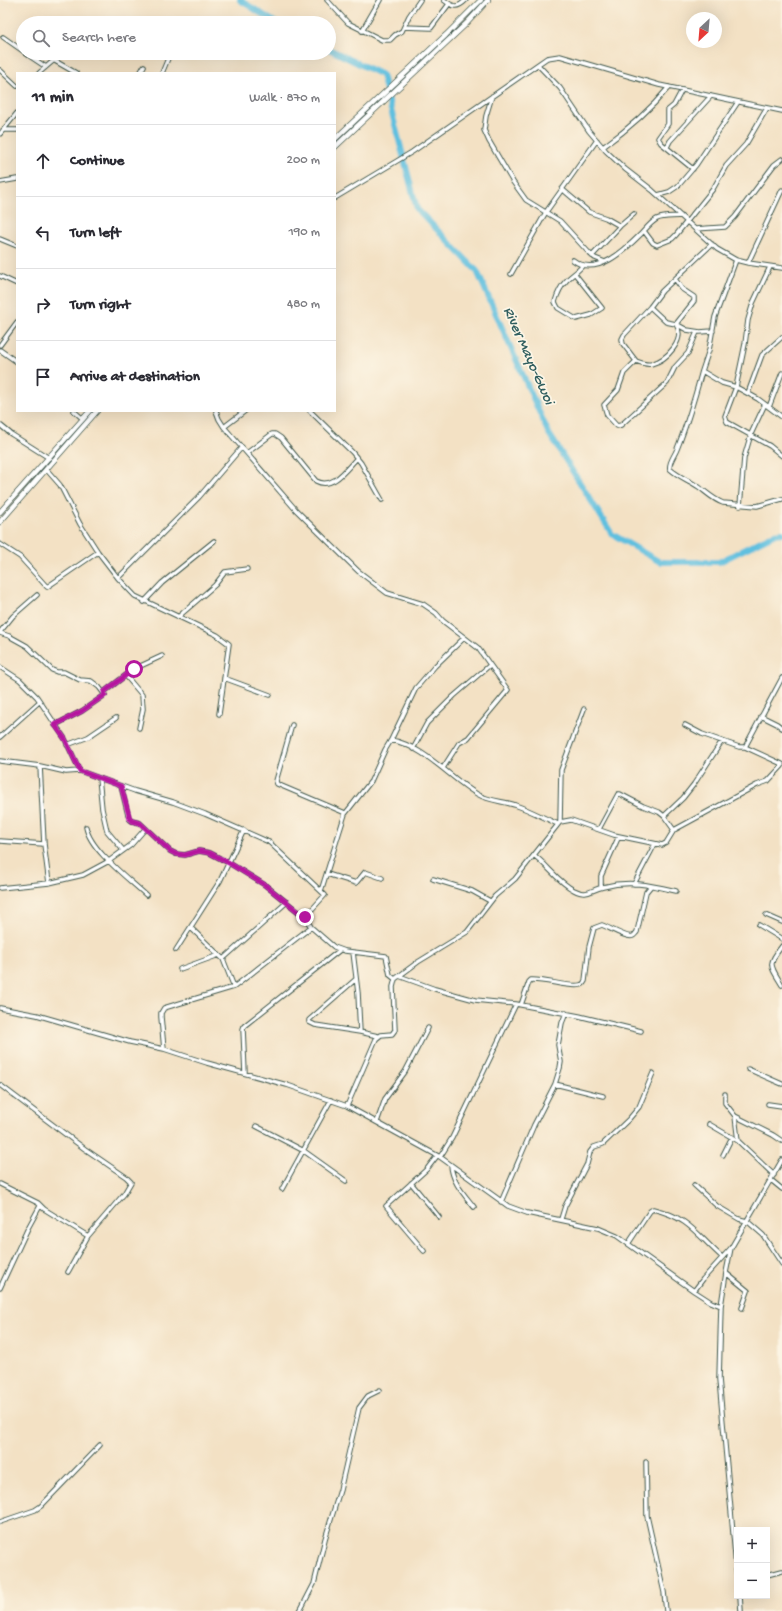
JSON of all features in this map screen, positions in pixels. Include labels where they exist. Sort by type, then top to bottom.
[{"type":"street","points":[[327,0],[348,23],[362,31],[387,41],[400,33],[420,0]]},
{"type":"street","points":[[362,31],[380,0]]},
{"type":"street","points":[[444,0],[449,4],[457,6],[461,5],[466,0]]},
{"type":"street","points":[[336,138],[452,30],[481,0]]},
{"type":"street","points":[[336,146],[467,23],[488,0]]},
{"type":"street","points":[[404,27],[431,28],[449,4]]},
{"type":"street","points":[[2,37],[16,46]]},
{"type":"street","points":[[336,197],[412,152],[547,58],[560,56],[614,73],[669,87],[782,111]]},
{"type":"street","points":[[36,60],[46,67]]},
{"type":"street","points":[[162,72],[167,60]]},
{"type":"street","points":[[40,72],[53,61],[74,72]]},
{"type":"street","points":[[538,64],[560,88],[603,147],[625,169],[658,195],[723,254],[736,260],[748,263],[782,268]]},
{"type":"street","points":[[141,72],[144,66]]},
{"type":"street","points":[[0,70],[16,85]]},
{"type":"street","points":[[603,147],[656,103],[669,87]]},
{"type":"street","points":[[682,90],[674,105],[668,110],[668,124],[658,138],[692,169]]},
{"type":"street","points":[[492,96],[486,116],[484,130],[513,182],[526,200],[560,222],[592,256],[605,262]]},
{"type":"street","points":[[667,147],[711,96]]},
{"type":"street","points":[[658,195],[669,192],[678,186],[701,159],[738,102]]},
{"type":"street","points":[[644,231],[653,243],[657,245],[672,239],[697,211],[713,189],[726,166],[746,144],[767,108]]},
{"type":"street","points":[[2,132],[16,114]]},
{"type":"street","points":[[2,132],[16,130]]},
{"type":"street","points":[[511,274],[546,212],[597,140]]},
{"type":"street","points":[[696,229],[725,227],[744,205],[774,165],[782,159]]},
{"type":"street","points":[[0,182],[16,179]]},
{"type":"street","points":[[562,189],[589,212],[606,218],[620,226]]},
{"type":"street","points":[[748,263],[782,190]]},
{"type":"street","points":[[592,256],[620,226],[634,214]]},
{"type":"street","points":[[573,260],[583,265],[595,265],[605,262],[618,256],[657,219],[681,216]]},
{"type":"street","points":[[0,239],[16,246]]},
{"type":"street","points":[[676,324],[679,329],[679,336],[674,349],[657,362],[649,364],[636,361],[623,344],[622,339],[662,291],[712,244]]},
{"type":"street","points":[[736,260],[715,318],[709,350],[689,418],[669,467],[672,471],[718,501],[740,506],[757,506],[782,499]]},
{"type":"street","points":[[576,274],[602,308],[579,319],[574,318],[558,308],[555,302],[565,281],[576,274],[583,265]]},
{"type":"street","points":[[770,267],[753,302],[748,320],[745,344],[736,387],[725,416],[727,422],[751,434],[770,446],[782,456]]},
{"type":"street","points":[[0,276],[16,284]]},
{"type":"street","points":[[675,279],[682,289],[692,294],[694,297],[694,301],[676,324]]},
{"type":"street","points":[[650,307],[666,322],[676,324],[687,330],[697,332],[713,331]]},
{"type":"street","points":[[0,345],[16,323]]},
{"type":"street","points":[[636,361],[624,373],[618,390],[604,405],[606,415],[617,426],[621,425],[667,383],[675,367],[688,353],[697,332]]},
{"type":"street","points":[[748,393],[762,356],[782,337]]},
{"type":"street","points":[[0,350],[16,361]]},
{"type":"street","points":[[702,371],[722,383],[736,387],[748,393],[782,417]]},
{"type":"street","points":[[769,407],[782,373]]},
{"type":"street","points":[[740,506],[744,458],[751,434],[765,404]]},
{"type":"street","points":[[75,412],[83,419]]},
{"type":"street","points":[[0,512],[89,412]]},
{"type":"street","points":[[0,522],[96,412]]},
{"type":"street","points":[[216,412],[224,427],[296,510],[358,571],[387,592],[423,604],[436,613],[443,621],[475,645],[508,690],[468,738],[459,743],[443,768]]},
{"type":"street","points":[[224,427],[244,412]]},
{"type":"street","points":[[311,412],[357,458],[382,500]]},
{"type":"street","points":[[0,425],[11,434],[49,458]]},
{"type":"street","points":[[247,453],[272,434],[275,434],[281,438],[316,481],[322,484],[327,484],[334,481],[357,458]]},
{"type":"street","points":[[118,578],[199,497],[242,447]]},
{"type":"street","points":[[46,469],[60,485],[80,524],[98,552],[118,578],[135,596],[144,602],[217,635],[229,644],[219,714]]},
{"type":"street","points":[[144,602],[162,583],[214,541]]},
{"type":"street","points":[[0,544],[20,557],[47,587],[98,552]]},
{"type":"street","points":[[178,618],[215,585],[225,572],[247,569]]},
{"type":"street","points":[[37,595],[13,616],[0,633],[9,636],[27,646],[52,670],[64,672],[80,680],[91,681],[104,692]]},
{"type":"street","points":[[321,891],[345,814],[371,781],[404,710],[416,688],[435,666],[464,638]]},
{"type":"street","points":[[55,725],[94,703],[105,695],[104,692],[134,669],[162,656]]},
{"type":"street","points":[[413,749],[427,722],[490,665]]},
{"type":"street","points":[[0,667],[30,689],[68,744],[80,771]]},
{"type":"street","points":[[126,676],[142,695],[143,709],[139,728]]},
{"type":"street","points":[[224,678],[270,695]]},
{"type":"street","points":[[745,747],[782,678]]},
{"type":"street","points":[[0,737],[39,702]]},
{"type":"street","points":[[356,979],[308,1021],[315,1025],[378,1036],[392,1034],[395,1030],[393,987],[397,978],[418,962],[467,932],[490,901],[515,879],[559,823],[561,770],[584,709]]},
{"type":"street","points":[[761,716],[782,728]]},
{"type":"street","points":[[68,744],[88,737],[116,718]]},
{"type":"street","points":[[292,725],[276,781],[277,784],[345,814]]},
{"type":"street","points":[[391,740],[400,742],[413,749],[443,768],[475,793],[486,799],[515,805],[559,823],[571,820],[619,836],[644,840],[662,845],[666,843],[674,830],[757,785],[768,781],[782,765],[745,747],[738,747],[702,734],[685,725]]},
{"type":"street","points":[[664,816],[683,798],[694,784],[722,741]]},
{"type":"street","points":[[0,761],[40,766],[66,772],[80,771],[121,786],[174,802],[244,830],[274,845],[282,855],[325,895],[305,917]]},
{"type":"street","points":[[40,766],[44,844],[49,883]]},
{"type":"street","points":[[99,778],[102,809],[107,831],[123,850]]},
{"type":"street","points":[[121,786],[130,819],[140,823],[170,851],[176,854],[185,855],[204,851],[229,863],[265,885],[287,902],[305,917],[311,927],[340,950],[386,956],[390,975],[475,1000],[516,1004],[641,1031]]},
{"type":"street","points":[[599,829],[618,794],[664,816],[674,830]]},
{"type":"street","points":[[86,827],[88,836],[92,842],[109,861],[146,895]]},
{"type":"street","points":[[0,888],[49,883],[83,875],[109,861],[131,845],[145,829]]},
{"type":"street","points":[[176,950],[220,881],[244,830]]},
{"type":"street","points":[[601,887],[601,876],[619,836]]},
{"type":"street","points":[[0,841],[44,844]]},
{"type":"street","points":[[634,884],[655,844]]},
{"type":"street","points":[[534,856],[572,890],[587,894],[601,887],[624,883],[676,891]]},
{"type":"street","points":[[327,874],[356,883],[364,872],[382,878]]},
{"type":"street","points":[[433,879],[472,891],[490,901]]},
{"type":"street","points":[[521,1005],[531,980],[538,979],[575,986],[582,985],[585,981],[589,947],[594,928],[602,924],[624,935],[630,937],[633,936],[637,932],[646,892],[651,886]]},
{"type":"street","points":[[223,959],[287,902]]},
{"type":"street","points":[[766,915],[782,922]]},
{"type":"street","points":[[759,925],[782,939]]},
{"type":"street","points":[[164,1049],[161,1013],[164,1008],[234,987],[311,927]]},
{"type":"street","points":[[191,928],[223,959],[234,987]]},
{"type":"street","points":[[782,946],[771,961],[771,966],[782,985]]},
{"type":"street","points":[[246,1073],[244,1026],[340,950]]},
{"type":"street","points":[[352,952],[358,993],[360,1032]]},
{"type":"street","points":[[180,969],[219,955]]},
{"type":"street","points":[[424,1251],[386,1206],[439,1157],[452,1138],[516,1004]]},
{"type":"street","points":[[0,1008],[37,1015],[130,1042],[164,1049],[207,1063],[287,1085],[347,1106],[439,1157],[508,1206],[527,1213],[598,1228],[617,1236],[694,1291],[711,1302],[721,1306]]},
{"type":"street","points":[[501,1202],[534,1126],[555,1084],[561,1062],[558,1045],[562,1023],[566,1014]]},
{"type":"street","points":[[377,1122],[385,1099],[405,1072],[428,1028]]},
{"type":"street","points":[[347,1106],[378,1036]]},
{"type":"street","points":[[748,1069],[782,1084]]},
{"type":"street","points":[[561,1219],[565,1206],[587,1164],[590,1152],[594,1147],[603,1144],[629,1119],[639,1107],[653,1073]]},
{"type":"street","points":[[555,1084],[603,1096]]},
{"type":"street","points":[[0,1085],[85,1149],[130,1180],[130,1185],[124,1194],[88,1236],[68,1272]]},
{"type":"street","points":[[725,1094],[725,1103],[735,1116],[782,1141]]},
{"type":"street","points":[[282,1189],[331,1100]]},
{"type":"street","points":[[768,1104],[782,1106]]},
{"type":"street","points":[[735,1116],[738,1140]]},
{"type":"street","points":[[709,1124],[738,1140],[774,1175]]},
{"type":"street","points":[[256,1126],[304,1151],[346,1181]]},
{"type":"street","points":[[723,1155],[732,1137]]},
{"type":"street","points":[[736,1563],[719,1379],[721,1306],[726,1273],[732,1248],[782,1160]]},
{"type":"street","points":[[451,1165],[451,1174],[455,1182],[474,1207]]},
{"type":"street","points":[[771,1180],[782,1189]]},
{"type":"street","points":[[410,1183],[439,1218]]},
{"type":"street","points":[[0,1184],[38,1203],[40,1206],[88,1236]]},
{"type":"street","points":[[694,1185],[717,1206],[739,1219],[747,1220],[763,1234],[782,1264]]},
{"type":"street","points":[[0,1288],[40,1206]]},
{"type":"street","points":[[628,1244],[650,1211],[653,1209],[671,1214],[690,1225],[722,1257]]},
{"type":"street","points":[[694,1291],[722,1257],[732,1248]]},
{"type":"street","points":[[726,1273],[748,1291],[742,1308]]},
{"type":"street","points":[[300,1611],[314,1584],[359,1408],[368,1396],[380,1390]]},
{"type":"street","points":[[0,1522],[41,1506],[100,1445]]},
{"type":"street","points":[[646,1462],[647,1516],[664,1592],[666,1611]]},
{"type":"street","points":[[770,1574],[782,1571]]},
{"type":"street","points":[[740,1599],[742,1611]]},
{"type":"waterway","name":"River Mayo-Gwoi","points":[[240,0],[265,16]]},
{"type":"waterway","name":"River Mayo-Gwoi","points":[[336,52],[382,75],[417,209],[477,271],[548,432],[612,534],[660,562],[719,562],[775,534],[782,533]]},
{"type":"route","points":[[134,669],[118,683],[104,692],[105,695],[82,711],[55,725],[65,739],[80,771],[121,786],[130,819],[140,823],[150,834],[170,851],[179,855],[199,851],[210,853],[265,885],[305,917]]}]
